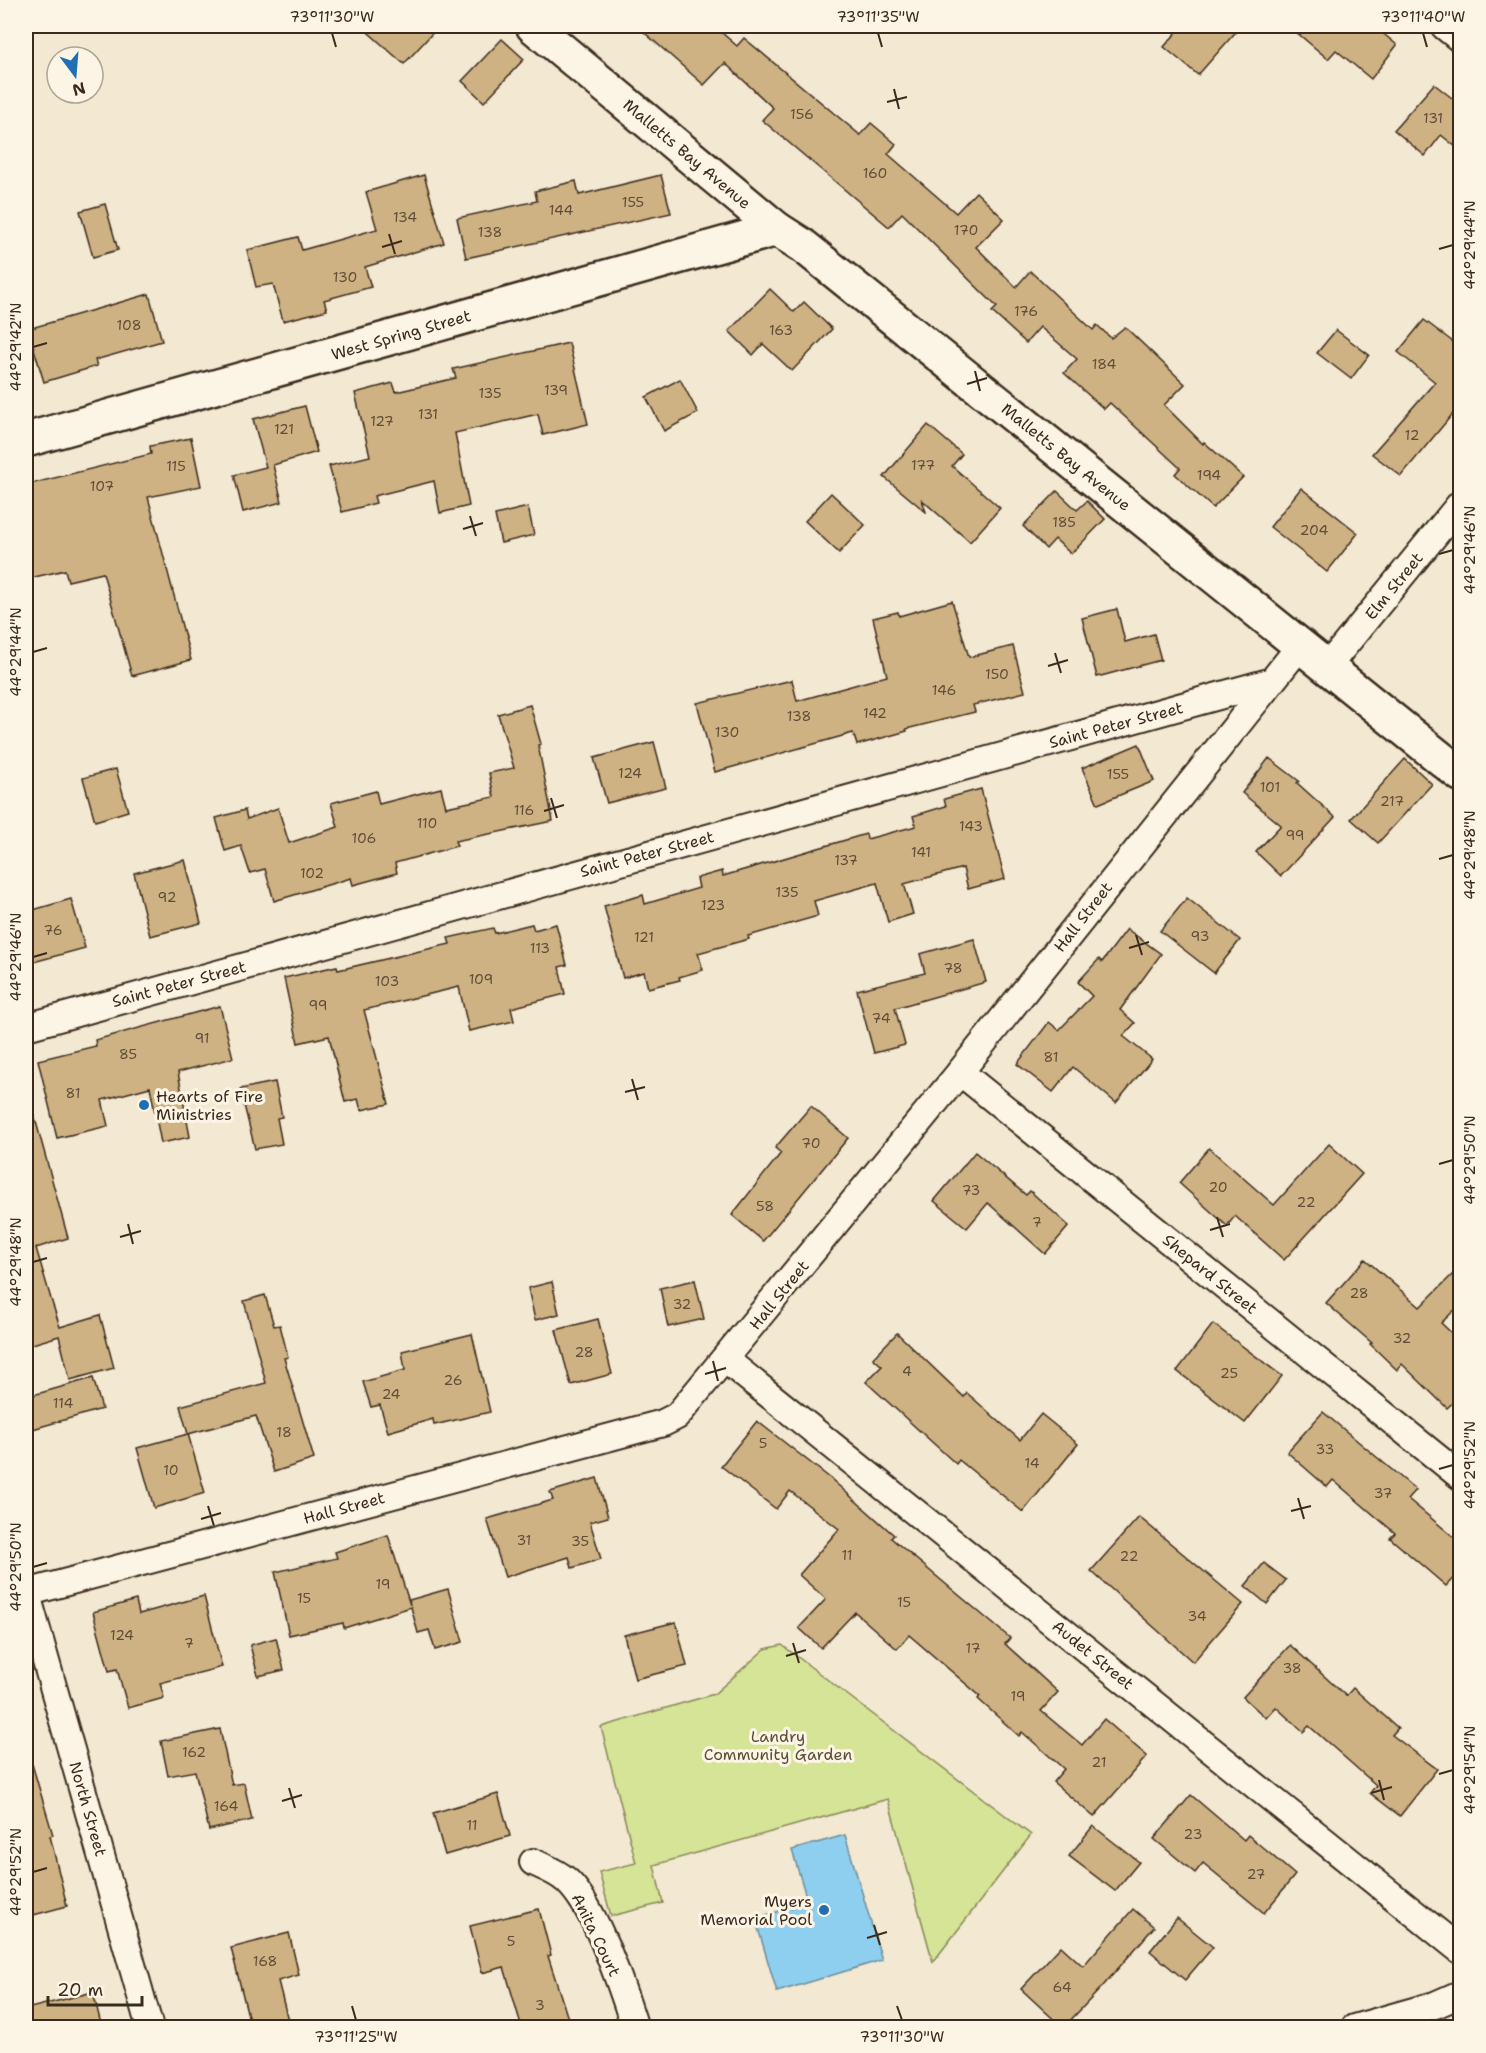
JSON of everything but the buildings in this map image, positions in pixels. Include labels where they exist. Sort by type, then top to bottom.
[{"type":"street","name":"Malletts Bay Avenue","points":[[533,26],[777,229],[802,245],[1461,774]]},
{"type":"street","points":[[1444,26],[1461,39]]},
{"type":"street","name":"West Spring Street","points":[[26,440],[777,229]]},
{"type":"street","name":"Elm Street","points":[[1327,667],[1461,504]]},
{"type":"street","name":"Hall Street","points":[[26,1592],[663,1423],[677,1416],[690,1404],[960,1072],[1300,646]]},
{"type":"street","name":"Saint Peter Street","points":[[26,1027],[1269,682]]},
{"type":"street","name":"Shepard Street","points":[[960,1072],[1461,1476]]},
{"type":"street","name":"Audet Street","points":[[726,1360],[1461,1950]]},
{"type":"street","name":"North Street","points":[[26,1592],[150,2028]]},
{"type":"street","name":"Anita Court","points":[[533,1862],[567,1880],[583,1902],[616,1975],[635,2028]]},
{"type":"street","points":[[1354,2028],[1435,2005],[1461,1994]]},
{"type":"green space","name":"Landry Community Garden","points":[[782,1645],[1031,1835],[933,1962],[888,1799],[654,1865],[663,1903],[611,1916],[599,1872],[636,1863],[601,1727],[714,1694],[765,1649]]},
{"type":"water","name":"Myers Memorial Pool","points":[[845,1835],[882,1960],[777,1992],[755,1918],[808,1903],[792,1850]]},
{"type":"place","name":"Hearts of Fire Ministries","points":[[144,1105]]},
{"type":"place","name":"Myers Memorial Pool","points":[[824,1910]]}]
